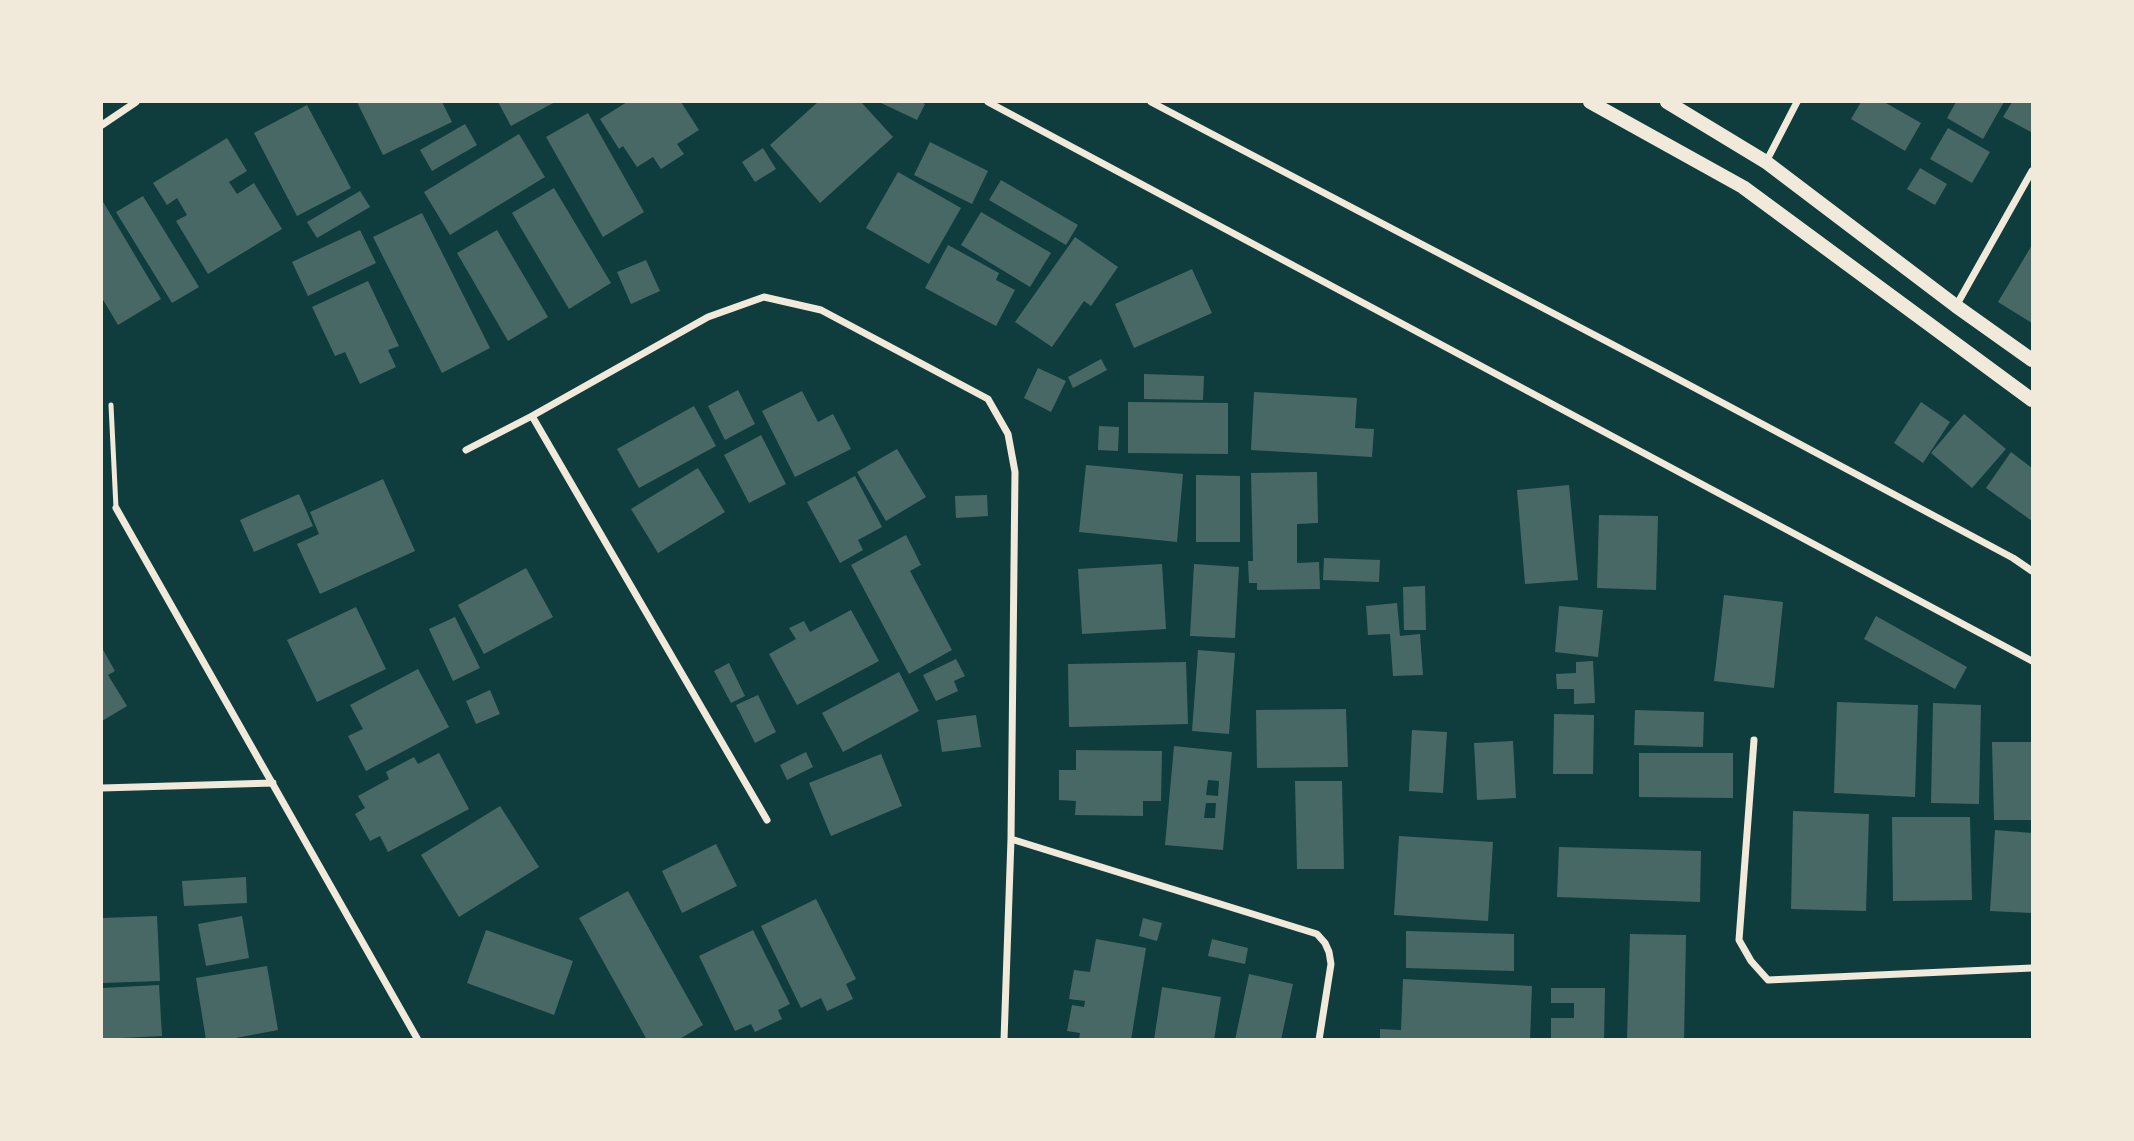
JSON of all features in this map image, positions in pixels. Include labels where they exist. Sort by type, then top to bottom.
[{"type":"main road","points":[[1590,102],[1743,187],[2032,400]]},
{"type":"main road","points":[[1667,102],[1766,162],[2032,360]]},
{"type":"street","points":[[102,125],[136,102]]},
{"type":"street","points":[[988,102],[2032,662]]},
{"type":"street","points":[[1151,102],[1699,390],[2013,558],[2032,571]]},
{"type":"street","points":[[1766,162],[1797,102]]},
{"type":"street","points":[[1956,306],[2032,171]]},
{"type":"street","points":[[466,450],[709,317],[764,297],[821,310],[988,399],[1008,434],[1015,472],[1011,839],[1004,1040]]},
{"type":"street","points":[[532,416],[767,820]]},
{"type":"street","points":[[116,508],[418,1040]]},
{"type":"street","points":[[1754,740],[1739,940],[1751,961],[1768,979],[2032,968]]},
{"type":"street","points":[[102,788],[273,783]]},
{"type":"street","points":[[1011,839],[1317,934],[1325,943],[1331,964],[1319,1040]]},
{"type":"lane","points":[[111,405],[116,508]]},
{"type":"building","points":[[357,102],[442,102],[452,122],[383,155]]},
{"type":"building","points":[[498,102],[555,102],[511,126]]},
{"type":"building","points":[[627,102],[681,102],[699,130],[677,144],[684,154],[661,169],[653,157],[637,167],[623,146],[619,149],[600,119]]},
{"type":"building","points":[[818,102],[861,102],[893,137],[820,203],[770,145]]},
{"type":"building","points":[[879,102],[921,102],[925,104],[917,120]]},
{"type":"building","points":[[1861,102],[1884,102],[1921,123],[1905,151],[1851,119]]},
{"type":"building","points":[[1956,102],[2004,102],[1983,139],[1947,118]]},
{"type":"building","points":[[2012,102],[2032,102],[2031,132],[2003,117]]},
{"type":"building","points":[[307,105],[351,188],[297,216],[254,133]]},
{"type":"building","points":[[588,113],[644,212],[603,237],[546,137]]},
{"type":"building","points":[[465,124],[477,145],[432,171],[420,150]]},
{"type":"building","points":[[1948,128],[1990,152],[1972,183],[1930,159]]},
{"type":"building","points":[[519,134],[545,177],[450,235],[424,192]]},
{"type":"building","points":[[227,138],[247,171],[229,182],[237,194],[254,183],[282,229],[208,274],[176,221],[187,215],[177,198],[167,205],[153,183]]},
{"type":"building","points":[[930,142],[988,171],[972,204],[914,175]]},
{"type":"building","points":[[763,148],[776,169],[755,182],[742,162]]},
{"type":"building","points":[[1920,168],[1947,184],[1935,205],[1907,189]]},
{"type":"building","points":[[898,172],[961,208],[929,264],[866,228]]},
{"type":"building","points":[[1001,180],[1078,225],[1066,245],[989,200]]},
{"type":"building","points":[[554,188],[611,283],[569,309],[512,213]]},
{"type":"building","points":[[360,191],[370,207],[317,238],[307,222]]},
{"type":"building","points":[[143,196],[199,287],[172,303],[116,212]]},
{"type":"building","points":[[102,200],[161,299],[118,325],[102,298]]},
{"type":"building","points":[[981,212],[1051,253],[1030,287],[961,245]]},
{"type":"building","points":[[422,213],[490,348],[442,373],[373,237]]},
{"type":"building","points":[[360,230],[376,263],[308,296],[292,262]]},
{"type":"building","points":[[497,230],[548,317],[508,341],[457,253]]},
{"type":"building","points":[[1075,237],[1118,267],[1091,306],[1084,301],[1052,347],[1015,322]]},
{"type":"building","points":[[948,245],[999,273],[996,280],[1015,290],[996,326],[925,288]]},
{"type":"building","points":[[2032,245],[2032,323],[1998,302]]},
{"type":"building","points":[[646,260],[660,291],[631,304],[617,272]]},
{"type":"building","points":[[1192,269],[1212,313],[1134,348],[1115,304]]},
{"type":"building","points":[[368,281],[399,346],[388,350],[396,367],[360,384],[345,352],[335,356],[312,307]]},
{"type":"building","points":[[1101,359],[1107,370],[1073,388],[1068,377]]},
{"type":"building","points":[[1038,368],[1066,381],[1051,412],[1024,398]]},
{"type":"building","points":[[1144,374],[1204,376],[1203,400],[1144,399]]},
{"type":"building","points":[[738,390],[755,424],[725,440],[708,406]]},
{"type":"building","points":[[802,391],[818,422],[833,414],[851,449],[795,477],[762,411]]},
{"type":"building","points":[[1254,392],[1357,398],[1355,428],[1374,429],[1372,457],[1251,450]]},
{"type":"building","points":[[1128,402],[1228,403],[1228,454],[1128,453]]},
{"type":"building","points":[[1921,402],[1950,422],[1923,463],[1894,443]]},
{"type":"building","points":[[694,406],[716,446],[639,488],[617,449]]},
{"type":"building","points":[[1964,414],[2006,449],[1972,488],[1931,453]]},
{"type":"building","points":[[1099,426],[1119,427],[1118,451],[1098,450]]},
{"type":"building","points":[[761,435],[786,484],[749,503],[724,455]]},
{"type":"building","points":[[897,449],[926,497],[886,521],[857,472]]},
{"type":"building","points":[[2011,452],[2032,468],[2032,521],[1986,488]]},
{"type":"building","points":[[1086,465],[1183,474],[1177,542],[1079,532]]},
{"type":"building","points":[[698,468],[725,512],[658,553],[631,509]]},
{"type":"building","points":[[1317,472],[1318,523],[1297,524],[1297,563],[1319,562],[1320,589],[1257,590],[1257,583],[1249,583],[1248,561],[1253,561],[1251,473]]},
{"type":"building","points":[[1196,475],[1240,476],[1240,542],[1196,542]]},
{"type":"building","points":[[855,476],[882,527],[858,540],[863,550],[840,563],[807,502]]},
{"type":"building","points":[[383,479],[415,551],[320,594],[297,544],[319,534],[310,512]]},
{"type":"building","points":[[1569,485],[1578,580],[1525,584],[1517,490]]},
{"type":"building","points":[[299,494],[313,526],[254,552],[240,520]]},
{"type":"building","points":[[987,495],[988,516],[956,518],[955,496]]},
{"type":"building","points":[[1599,515],[1658,516],[1656,590],[1597,588]]},
{"type":"building","points":[[906,535],[921,565],[910,571],[952,650],[909,674],[851,565]]},
{"type":"building","points":[[1324,558],[1380,560],[1379,582],[1323,580]]},
{"type":"building","points":[[1162,564],[1166,629],[1082,634],[1078,569]]},
{"type":"building","points":[[1194,564],[1239,567],[1235,638],[1190,636]]},
{"type":"building","points":[[526,568],[553,617],[484,654],[458,605]]},
{"type":"building","points":[[1425,586],[1426,630],[1404,630],[1403,587]]},
{"type":"building","points":[[1724,595],[1783,602],[1774,688],[1714,681]]},
{"type":"building","points":[[1397,603],[1400,636],[1420,634],[1423,675],[1393,676],[1390,634],[1368,635],[1366,606]]},
{"type":"building","points":[[1559,606],[1603,610],[1598,657],[1555,652]]},
{"type":"building","points":[[356,607],[386,669],[317,702],[287,640]]},
{"type":"building","points":[[851,610],[879,661],[797,705],[769,654],[796,639],[789,628],[804,621],[810,632]]},
{"type":"building","points":[[1876,616],[1967,667],[1955,689],[1864,639]]},
{"type":"building","points":[[455,617],[480,668],[453,681],[429,629]]},
{"type":"building","points":[[102,648],[115,671],[108,675],[127,706],[102,721]]},
{"type":"building","points":[[1198,650],[1235,653],[1229,734],[1192,731]]},
{"type":"building","points":[[956,659],[965,676],[954,681],[958,691],[936,701],[923,675]]},
{"type":"building","points":[[1593,661],[1595,703],[1574,704],[1574,689],[1557,689],[1556,674],[1576,673],[1576,662]]},
{"type":"building","points":[[1186,662],[1188,724],[1069,727],[1068,664]]},
{"type":"building","points":[[729,663],[745,696],[731,703],[714,671]]},
{"type":"building","points":[[418,669],[449,727],[366,771],[348,736],[363,729],[350,705]]},
{"type":"building","points":[[899,672],[919,711],[843,752],[822,713]]},
{"type":"building","points":[[490,690],[500,714],[476,724],[466,701]]},
{"type":"building","points":[[758,695],[776,732],[755,743],[736,705]]},
{"type":"building","points":[[1837,702],[1918,705],[1915,797],[1834,793]]},
{"type":"building","points":[[1933,703],[1981,705],[1979,804],[1931,803]]},
{"type":"building","points":[[1346,709],[1348,767],[1257,768],[1256,710]]},
{"type":"building","points":[[1635,710],[1704,712],[1703,747],[1634,745]]},
{"type":"building","points":[[1554,714],[1594,715],[1593,774],[1553,774]]},
{"type":"building","points":[[976,715],[981,747],[942,752],[937,720]]},
{"type":"building","points":[[1412,730],[1447,732],[1443,793],[1409,791]]},
{"type":"building","points":[[1513,741],[1516,798],[1477,800],[1474,743]]},
{"type":"building","points":[[1992,742],[2032,742],[2032,820],[1994,820]]},
{"type":"building","points":[[1174,746],[1232,752],[1223,850],[1165,845]],"holes":[[[1208,780],[1219,781],[1218,796],[1206,795]],[[1206,803],[1216,803],[1215,818],[1204,818]]]},
{"type":"building","points":[[1076,750],[1162,751],[1161,801],[1143,801],[1143,816],[1075,815],[1076,801],[1059,800],[1059,770],[1076,770]]},
{"type":"building","points":[[806,752],[813,767],[787,780],[780,765]]},
{"type":"building","points":[[439,753],[469,809],[388,852],[380,836],[370,841],[355,814],[365,808],[358,796],[389,779],[386,772],[414,757],[418,764]]},
{"type":"building","points":[[1639,753],[1733,753],[1733,798],[1639,797]]},
{"type":"building","points":[[881,754],[902,806],[831,836],[809,783]]},
{"type":"building","points":[[1295,781],[1342,781],[1344,869],[1297,869]]},
{"type":"building","points":[[500,806],[539,867],[459,917],[421,855]]},
{"type":"building","points":[[1793,811],[1869,814],[1866,911],[1791,909]]},
{"type":"building","points":[[1892,817],[1970,817],[1972,900],[1893,901]]},
{"type":"building","points":[[1995,830],[2032,833],[2032,913],[1990,911]]},
{"type":"building","points":[[1399,836],[1493,842],[1488,921],[1394,915]]},
{"type":"building","points":[[716,844],[737,886],[682,913],[662,871]]},
{"type":"building","points":[[1559,847],[1701,851],[1700,902],[1557,897]]},
{"type":"building","points":[[246,877],[247,903],[184,906],[182,881]]},
{"type":"building","points":[[628,891],[703,1025],[678,1040],[647,1040],[579,918]]},
{"type":"building","points":[[816,899],[856,979],[846,984],[853,999],[827,1011],[821,998],[801,1008],[761,926]]},
{"type":"building","points":[[157,916],[160,981],[102,983],[102,918]]},
{"type":"building","points":[[242,916],[249,958],[206,966],[198,924]]},
{"type":"building","points":[[1143,918],[1162,923],[1157,941],[1139,936]]},
{"type":"building","points":[[486,930],[573,961],[554,1015],[467,983]]},
{"type":"building","points":[[753,930],[790,1004],[778,1010],[782,1019],[755,1032],[751,1024],[735,1031],[699,956]]},
{"type":"building","points":[[1406,931],[1514,934],[1514,971],[1406,968]]},
{"type":"building","points":[[1630,934],[1686,935],[1684,1040],[1627,1040]]},
{"type":"building","points":[[1096,939],[1146,948],[1131,1040],[1079,1040],[1080,1033],[1067,1031],[1072,1005],[1084,1007],[1085,1001],[1069,999],[1074,970],[1090,972]]},
{"type":"building","points":[[1212,939],[1248,948],[1245,964],[1208,956]]},
{"type":"building","points":[[267,966],[278,1030],[225,1040],[206,1040],[196,978]]},
{"type":"building","points":[[1249,974],[1293,984],[1281,1040],[1235,1040]]},
{"type":"building","points":[[1403,979],[1532,986],[1530,1040],[1380,1039],[1380,1029],[1401,1030]]},
{"type":"building","points":[[159,985],[162,1036],[102,1039],[102,988]]},
{"type":"building","points":[[1162,987],[1221,997],[1214,1040],[1154,1040]]},
{"type":"building","points":[[1551,988],[1605,988],[1604,1040],[1551,1040],[1551,1018],[1574,1018],[1574,1003],[1551,1003]]}]
